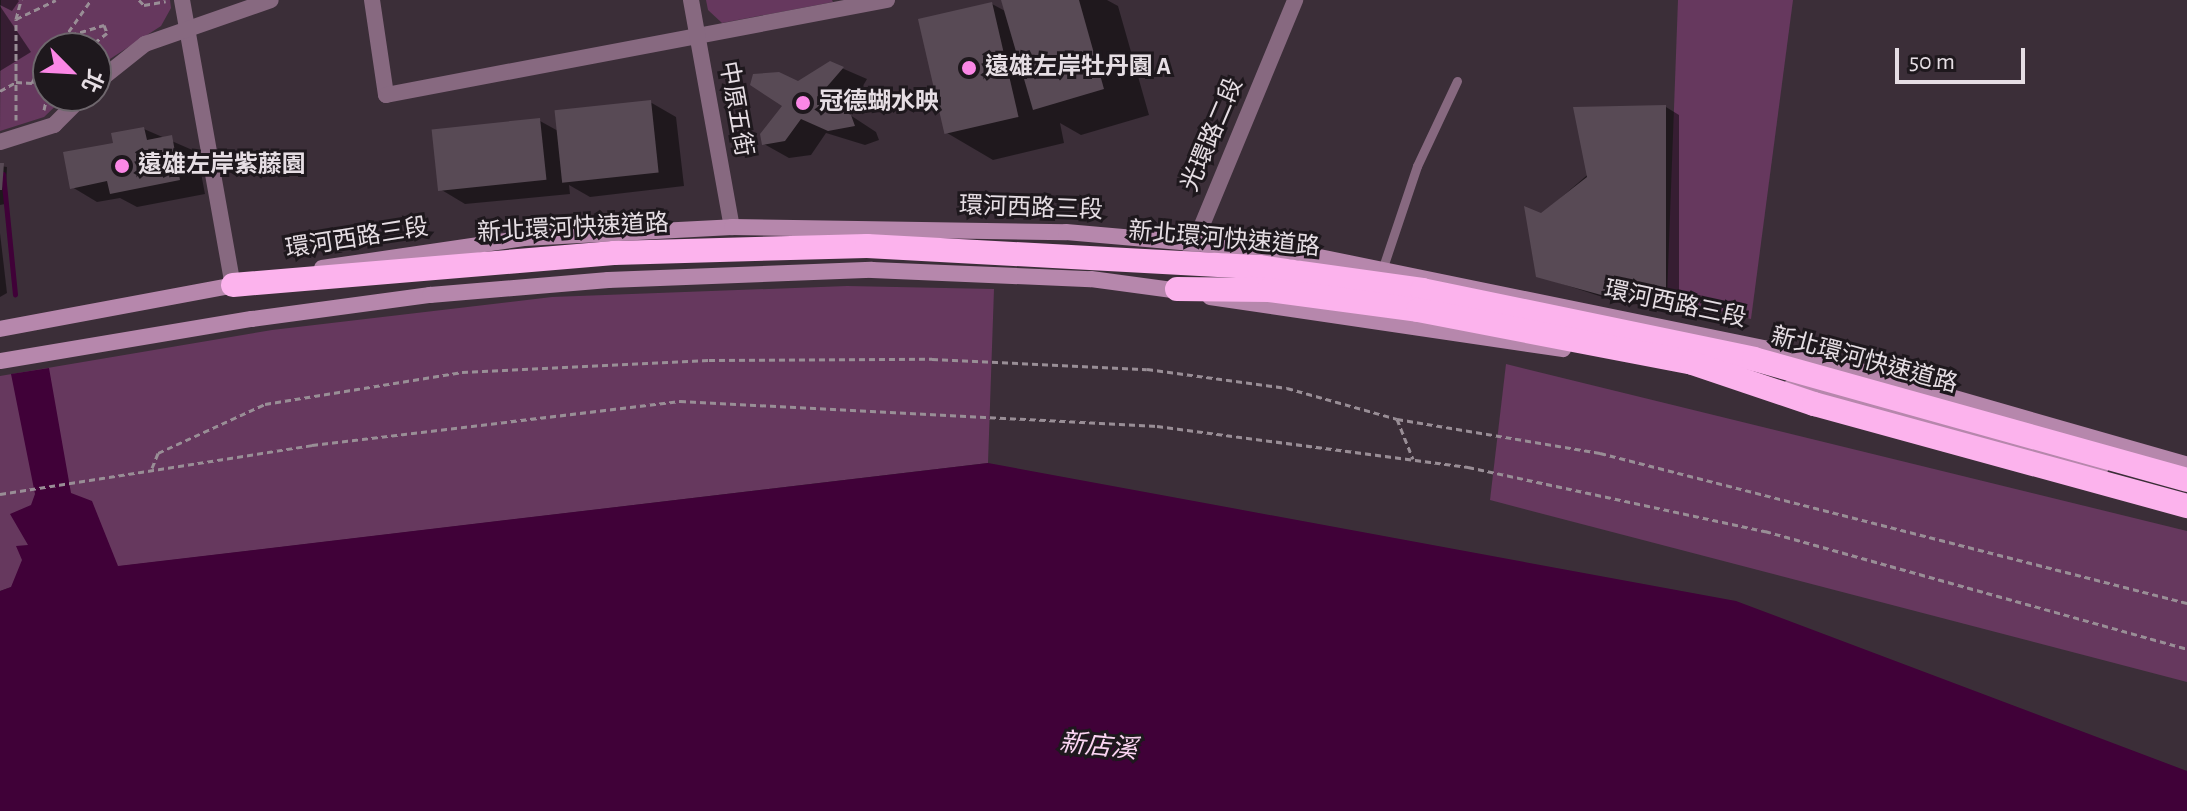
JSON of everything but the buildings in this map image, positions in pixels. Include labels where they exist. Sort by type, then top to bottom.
[{"type":"highway","name":"新北環河快速道路","points":[[233,285],[614,253],[867,246],[1259,267],[1422,290],[1754,359],[2187,480]]},
{"type":"highway","name":"新北環河快速道路","points":[[1177,289],[1269,290],[1495,323],[1692,363],[1814,404],[2187,506]]},
{"type":"main road","name":"環河西路三段","points":[[0,329],[233,285],[524,238],[732,227],[1066,232],[1295,252],[1822,360],[2187,465]]},
{"type":"main road","points":[[0,361],[267,317],[608,280],[872,270],[1091,279],[1177,289],[1239,303],[1820,391],[2187,492]]},
{"type":"street","points":[[182,0],[233,285]]},
{"type":"street","points":[[112,70],[145,44],[187,33],[271,0]]},
{"type":"street","points":[[372,0],[386,95],[698,39],[887,0]]},
{"type":"street","name":"中原五街","points":[[691,0],[732,227]]},
{"type":"street","name":"光環路二段","points":[[1177,289],[1295,0]]},
{"type":"street","points":[[0,142],[54,125],[67,112]]},
{"type":"lane","points":[[1382,270],[1417,166],[1457,81]]},
{"type":"path","points":[[16,123],[16,19],[21,0]]},
{"type":"path","points":[[16,19],[56,0]]},
{"type":"path","points":[[66,32],[91,0]]},
{"type":"path","points":[[139,0],[144,5],[174,0]]},
{"type":"path","points":[[86,32],[104,25],[107,32]]},
{"type":"path","points":[[0,91],[16,82],[32,83]]},
{"type":"path","points":[[152,468],[158,453],[265,404],[462,372],[709,360],[932,359],[1147,369],[1287,388],[1397,419],[1600,453],[2187,603]]},
{"type":"path","points":[[0,494],[79,478],[152,468],[680,401],[1157,426],[1413,459],[1765,531],[2187,649]]},
{"type":"path","points":[[1397,419],[1413,459]]},
{"type":"shaded area","points":[[1,0],[170,0],[171,8],[161,26],[112,58],[112,32],[32,32],[32,112],[49,112],[44,117],[0,131]]},
{"type":"shaded area","points":[[706,0],[833,2],[722,23],[708,10]]},
{"type":"shaded area","points":[[1678,0],[1793,0],[1751,319],[1667,297]]},
{"type":"shaded area","points":[[847,286],[994,289],[988,463],[45,575],[0,591],[0,376],[272,330],[552,297]]},
{"type":"shaded area","points":[[1506,364],[2187,531],[2187,682],[1490,500]]},
{"type":"water","name":"新店溪","points":[[49,368],[71,493],[92,501],[118,566],[988,463],[1736,601],[2187,771],[2187,811],[0,811],[0,591],[11,587],[22,560],[16,546],[28,545],[10,514],[31,505],[35,494],[11,374]]},
{"type":"waterway","points":[[3,174],[15,294]]},
{"type":"place","name":"遠雄左岸牡丹園 A","points":[[969,68]]},
{"type":"place","name":"冠德蝴水映","points":[[803,103]]},
{"type":"place","name":"遠雄左岸紫藤園","points":[[122,166]]}]
